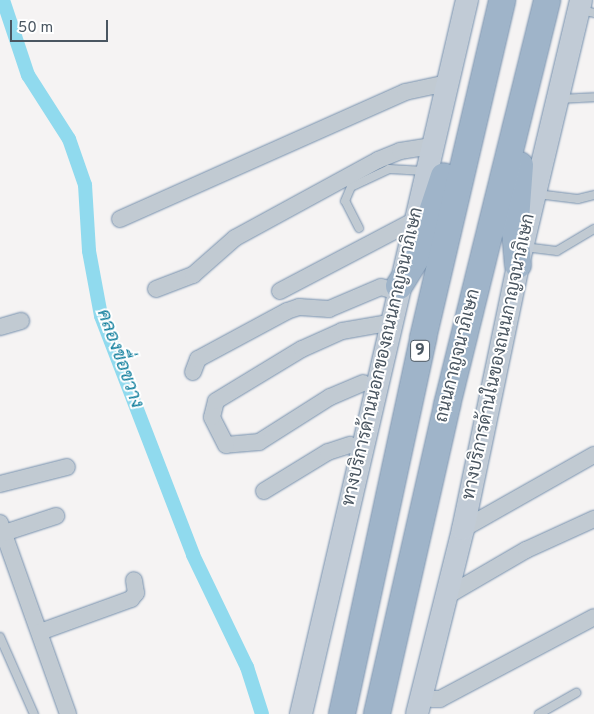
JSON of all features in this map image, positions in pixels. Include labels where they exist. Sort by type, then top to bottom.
[{"type":"highway","name":"ถนนกาญจนาภิเษก","points":[[343,708],[475,112],[502,0]]},
{"type":"highway","name":"ถนนกาญจนาภิเษก","points":[[377,714],[447,404],[547,0]]},
{"type":"highway","points":[[520,256],[516,217],[525,92]]},
{"type":"highway","points":[[393,302],[417,257],[447,168],[475,112]]},
{"type":"main road","name":"ทางบริการด้านนอกของถนนกาญจนาภิเษก","points":[[301,714],[318,645],[393,302],[415,220],[425,171],[467,0]]},
{"type":"main road","name":"ทางบริการด้านในของถนนกาญจนาภิเษก","points":[[426,709],[520,256],[557,99],[585,7]]},
{"type":"main road","points":[[301,714],[291,698],[363,383],[393,302]]},
{"type":"main road","points":[[426,709],[452,593],[456,560]]},
{"type":"street","points":[[120,219],[405,92],[447,83]]},
{"type":"street","points":[[156,289],[193,275],[235,238],[378,160],[400,151],[432,146]]},
{"type":"street","points":[[280,291],[415,220]]},
{"type":"street","points":[[193,372],[198,359],[287,311],[299,307],[329,309],[381,287],[393,302],[342,331],[302,349],[216,401],[212,417],[226,445],[259,442],[330,397],[363,383]]},
{"type":"street","points":[[0,328],[21,321]]},
{"type":"street","points":[[264,491],[328,452],[350,445]]},
{"type":"street","points":[[463,529],[594,455]]},
{"type":"street","points":[[0,484],[67,467]]},
{"type":"street","points":[[56,516],[2,528],[68,714]]},
{"type":"street","points":[[452,593],[526,550],[594,519]]},
{"type":"street","points":[[40,632],[131,599],[136,592],[134,580]]},
{"type":"street","points":[[426,709],[440,699],[594,617]]},
{"type":"lane","points":[[557,99],[594,96]]},
{"type":"lane","points":[[359,228],[345,201],[351,187],[389,169],[425,171]]},
{"type":"lane","points":[[535,194],[578,199],[594,195]]},
{"type":"lane","points":[[520,256],[557,252],[594,229]]},
{"type":"lane","points":[[0,637],[34,714]]},
{"type":"lane","points":[[539,714],[576,693]]},
{"type":"waterway","name":"คลองขื่อขวาง","points":[[3,0],[28,75],[69,139],[85,185],[89,251],[101,316],[193,555],[247,667],[262,714]]}]
